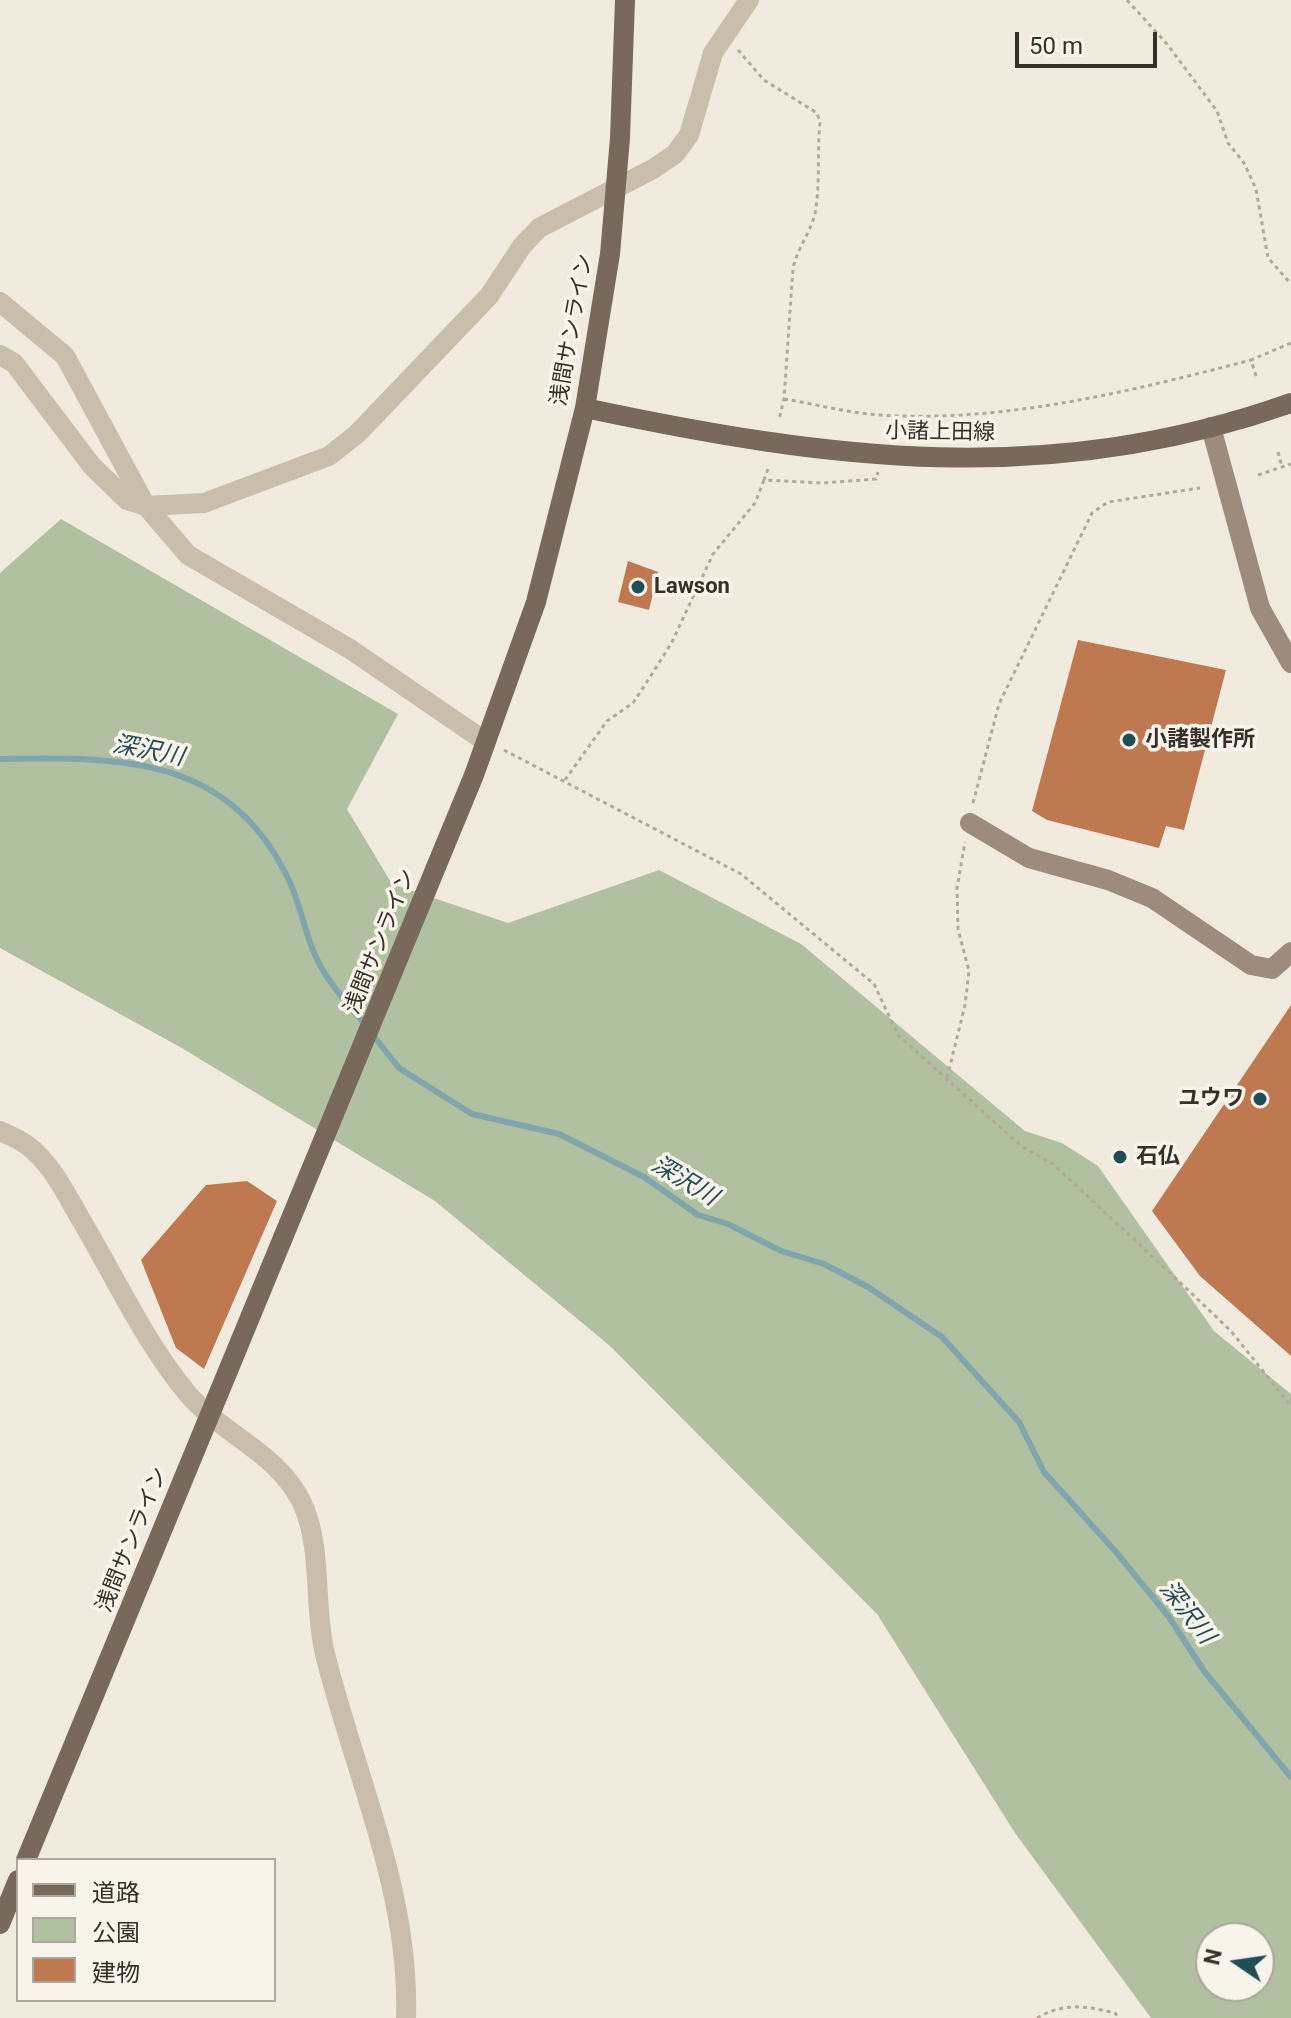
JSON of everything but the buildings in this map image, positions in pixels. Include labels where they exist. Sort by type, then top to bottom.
[{"type":"main road","name":"浅間サンライン","points":[[27,1858],[329,1133],[474,775],[536,602],[585,408],[603,309],[617,187],[625,0]]},
{"type":"main road","name":"小諸上田線","points":[[585,408],[802,449],[969,459],[1086,453],[1211,427],[1291,403]]},
{"type":"main road","points":[[0,1924],[16,1885]]},
{"type":"street","points":[[0,355],[14,363],[92,466],[127,500],[146,506],[204,503],[329,456],[357,434],[489,296],[522,246],[539,228],[675,154],[689,135],[706,71],[723,37],[749,0]]},
{"type":"street","points":[[0,302],[65,356],[146,506],[188,555],[350,649],[486,742]]},
{"type":"street","points":[[1211,427],[1260,608],[1291,663]]},
{"type":"street","points":[[970,823],[1029,858],[1108,880],[1152,898],[1251,965],[1272,969],[1291,952]]},
{"type":"street","points":[[0,1131],[26,1144],[54,1173],[172,1373],[210,1417],[277,1466],[290,1482],[309,1524],[314,1547],[317,1611],[325,1652],[392,1880],[407,1983],[406,2018]]},
{"type":"path","points":[[1127,0],[1167,44],[1217,111],[1228,143],[1244,163],[1256,189],[1268,258],[1291,284]]},
{"type":"path","points":[[723,37],[764,80],[817,113],[820,123],[816,207],[812,227],[797,250],[793,268],[784,399],[779,419]]},
{"type":"path","points":[[784,399],[879,415],[952,415],[1111,393],[1251,360],[1291,343]]},
{"type":"path","points":[[1251,360],[1256,376]]},
{"type":"path","points":[[1278,452],[1282,467]]},
{"type":"path","points":[[764,480],[823,483],[876,479],[882,456]]},
{"type":"path","points":[[1258,475],[1291,464]]},
{"type":"path","points":[[565,780],[607,721],[633,703],[672,642],[713,554],[755,503],[768,469]]},
{"type":"path","points":[[947,1078],[965,1005],[969,971],[958,929],[957,888],[982,759],[999,704],[1092,513],[1108,502],[1200,488]]},
{"type":"path","points":[[486,742],[565,780],[741,874],[874,984],[898,1035],[1021,1146],[1053,1164],[1180,1281],[1231,1331],[1291,1406]]},
{"type":"path","points":[[1037,2018],[1057,2006],[1080,2005],[1115,2013],[1119,2018]]},
{"type":"green space","points":[[61,519],[398,714],[347,809],[392,884],[508,923],[659,870],[801,944],[1025,1131],[1062,1143],[1098,1166],[1214,1331],[1291,1394],[1291,2018],[1151,2018],[1015,1833],[877,1614],[610,1346],[435,1201],[180,1047],[0,948],[0,573]]},
{"type":"waterway","name":"深沢川","points":[[0,759],[86,759],[127,763],[165,771],[200,785],[233,806],[262,836],[287,876],[318,961],[333,986],[365,1025]]},
{"type":"waterway","name":"深沢川","points":[[372,1034],[399,1068],[472,1114],[559,1134],[644,1177],[698,1215],[728,1224],[781,1251],[824,1264],[868,1287],[942,1337],[1019,1422],[1044,1472],[1169,1617],[1204,1671],[1291,1777]]},
{"type":"place","name":"Lawson","points":[[638,587]]},
{"type":"place","name":"小諸製作所","points":[[1129,740]]},
{"type":"place","name":"ユウワ","points":[[1260,1099]]},
{"type":"place","name":"石仏","points":[[1120,1157]]}]
